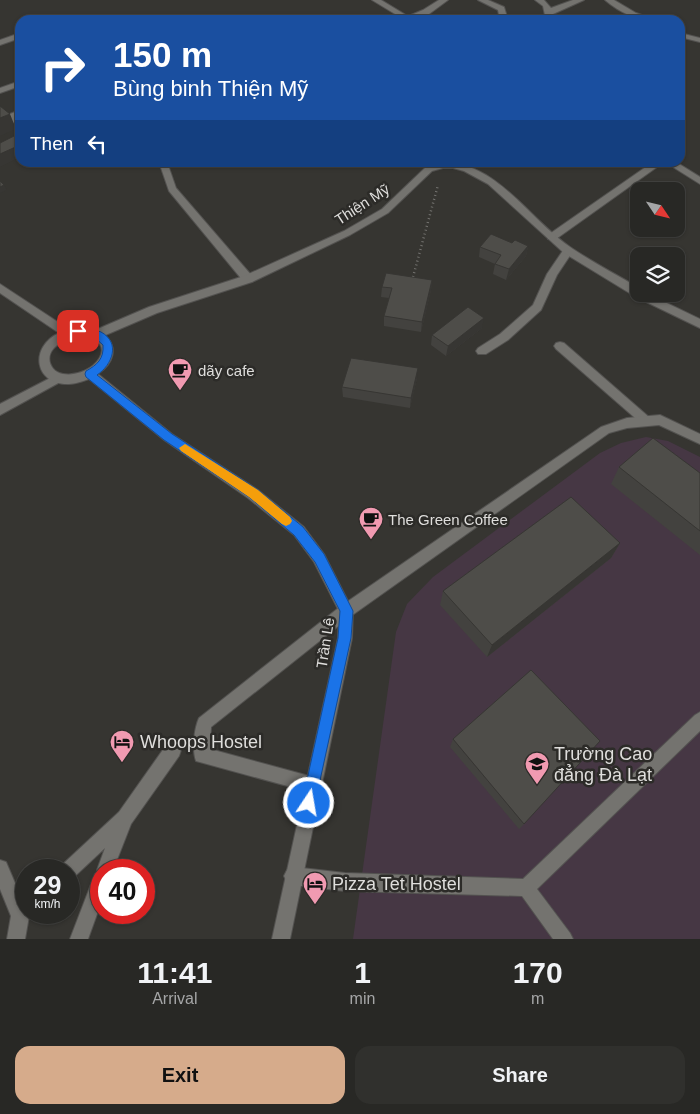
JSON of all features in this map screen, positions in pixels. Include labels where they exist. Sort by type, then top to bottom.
[{"type":"street","points":[[376,0],[402,15]]},
{"type":"street","points":[[419,15],[444,0]]},
{"type":"street","points":[[482,0],[501,9],[503,15]]},
{"type":"street","points":[[539,0],[546,5],[550,15]]},
{"type":"street","points":[[551,15],[554,9],[580,0]]},
{"type":"street","points":[[609,0],[633,15]]},
{"type":"street","points":[[685,36],[700,40]]},
{"type":"street","points":[[0,43],[15,37]]},
{"type":"street","points":[[0,91],[15,84]]},
{"type":"street","points":[[15,114],[9,116],[15,121]]},
{"type":"street","points":[[164,167],[172,189],[248,279]]},
{"type":"street","name":"Thiện Mỹ","points":[[97,334],[153,310],[248,279],[347,234],[386,211],[427,167]]},
{"type":"street","name":"Thiện Mỹ","points":[[461,167],[490,182],[568,251],[630,289]]},
{"type":"street","points":[[552,237],[653,167]]},
{"type":"street","points":[[677,167],[700,181]]},
{"type":"street","points":[[482,350],[504,337],[537,307],[552,274],[568,251]]},
{"type":"street","points":[[0,288],[67,334]]},
{"type":"street","name":"Thiện Mỹ","points":[[655,302],[700,324]]},
{"type":"street","points":[[78,331],[97,334],[108,345],[108,353],[99,368],[90,374],[68,379],[58,378],[50,374],[44,367],[42,360],[44,352],[50,344],[67,334],[78,331]]},
{"type":"street","points":[[560,346],[646,421]]},
{"type":"street","name":"Trần Lê","points":[[90,374],[168,437],[254,494],[298,531],[319,558],[346,611],[345,638],[281,939]]},
{"type":"street","points":[[0,410],[58,378]]},
{"type":"street","points":[[313,785],[202,755],[204,722],[346,611],[605,430],[627,423],[660,420],[700,439]]},
{"type":"street","points":[[293,876],[345,882],[526,888],[700,720]]},
{"type":"street","points":[[80,860],[125,818],[173,750]]},
{"type":"street","points":[[109,859],[125,818]]},
{"type":"street","points":[[0,868],[15,897]]},
{"type":"street","points":[[526,888],[564,939]]},
{"type":"street","points":[[79,939],[90,910]]},
{"type":"street","points":[[16,939],[20,924]]},
{"type":"path","points":[[413,277],[442,167]]},
{"type":"shaded area","name":"Trường Cao đẳng Đà Lạt","points":[[646,437],[668,441],[700,457],[700,939],[353,939],[396,632],[407,604],[433,577],[600,453],[621,443]]},
{"type":"building","points":[[0,106],[10,114],[0,118]]},
{"type":"building","points":[[15,137],[15,147],[0,154],[0,143]]},
{"type":"building","points":[[491,234],[512,243],[515,240],[528,246],[509,269],[495,264],[501,255],[480,247]]},
{"type":"building","points":[[386,273],[432,280],[422,322],[384,316],[392,288],[382,287]]},
{"type":"building","points":[[468,307],[484,318],[448,346],[432,335]]},
{"type":"building","points":[[351,358],[418,368],[411,398],[342,387]]},
{"type":"building","points":[[653,438],[700,473],[700,531],[619,467]]},
{"type":"building","points":[[571,497],[620,543],[492,645],[443,591]]},
{"type":"building","points":[[531,670],[600,741],[524,824],[453,739]]},
{"type":"slow traffic","points":[[185,448],[254,494],[286,521]]},
{"type":"place","name":"dãy cafe","points":[[180,391]]},
{"type":"place","name":"The Green Coffee","points":[[371,540]]},
{"type":"place","name":"Whoops Hostel","points":[[122,763]]},
{"type":"place","name":"Trường Cao đẳng Đà Lạt","points":[[537,785]]},
{"type":"place","name":"Pizza Tet Hostel","points":[[315,905]]},
{"type":"route","points":[[78,331],[88,331],[97,334],[108,345],[105,361],[90,374],[168,437],[254,494],[298,531],[319,558],[346,611],[345,638],[309,803]]}]
